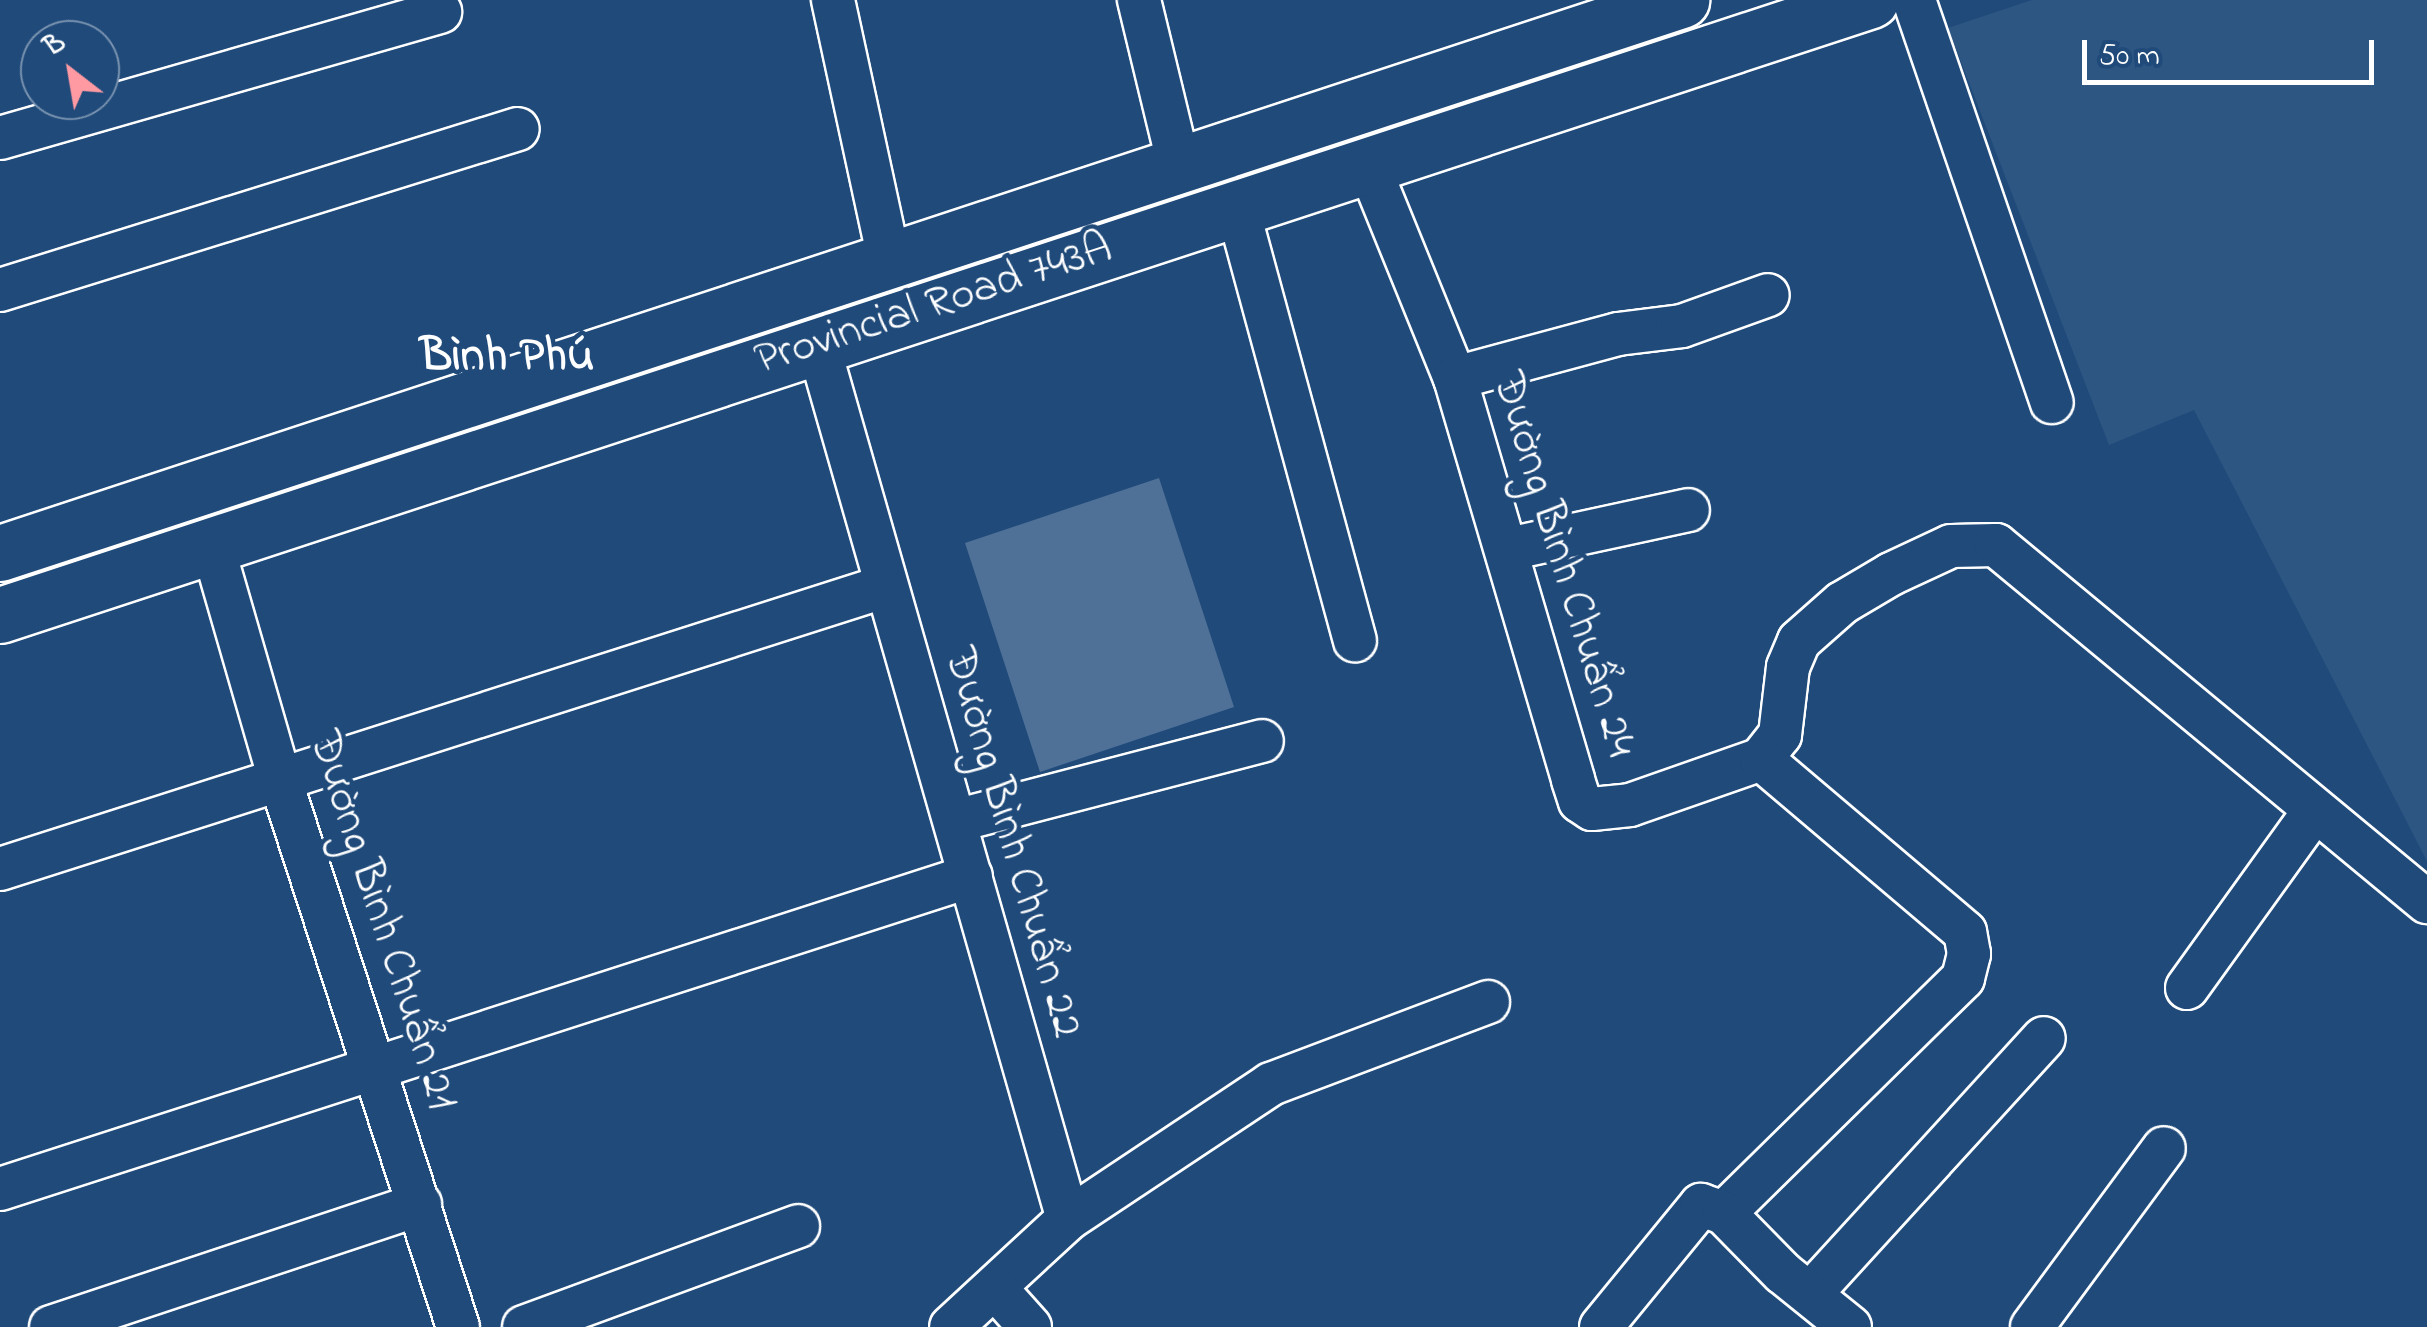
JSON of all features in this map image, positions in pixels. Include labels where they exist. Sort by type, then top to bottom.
[{"type":"main road","name":"Provincial Road 743A","points":[[3,539],[890,264],[1681,0]]},
{"type":"main road","name":"Provincial Road 743A","points":[[0,615],[817,341],[1370,169],[1870,0]]},
{"type":"main road","points":[[1098,196],[1115,248]]},
{"type":"street","points":[[833,0],[890,264]]},
{"type":"street","points":[[1139,0],[1180,170]]},
{"type":"street","points":[[1914,0],[2052,402]]},
{"type":"street","points":[[0,138],[440,12]]},
{"type":"street","points":[[0,290],[518,129]]},
{"type":"street","name":"Đường Bình Chuẩn 24","points":[[1370,169],[1455,378],[1580,801],[1592,810],[1630,805],[1761,759]]},
{"type":"street","points":[[1238,210],[1355,640]]},
{"type":"street","points":[[1455,378],[1618,334],[1682,326],[1768,295]]},
{"type":"street","name":"Đường Bình Chuẩn 22","points":[[817,341],[883,588],[955,820],[1068,1219]]},
{"type":"street","points":[[1508,549],[1688,510]]},
{"type":"street","name":"Đường Bình Chuẩn 21","points":[[212,544],[279,776],[376,1064],[458,1327]]},
{"type":"street","points":[[1724,1213],[1963,978],[1969,954],[1965,932],[1761,759],[1780,735],[1788,667],[1799,641],[1842,603],[1951,546],[1996,546],[2427,902]]},
{"type":"street","points":[[0,869],[279,776],[883,588]]},
{"type":"street","points":[[955,820],[1262,742]]},
{"type":"street","points":[[2186,988],[2315,810]]},
{"type":"street","points":[[0,1189],[376,1064],[971,876]]},
{"type":"street","points":[[951,1327],[1068,1219],[1181,1138],[1271,1084],[1488,1002]]},
{"type":"street","points":[[1810,1293],[2044,1038]]},
{"type":"street","points":[[2032,1327],[2164,1148]]},
{"type":"street","points":[[52,1327],[420,1204]]},
{"type":"street","points":[[1601,1327],[1701,1205],[1724,1213],[1850,1327]]},
{"type":"street","points":[[524,1327],[798,1226]]},
{"type":"street","points":[[996,1289],[1030,1327]]},
{"type":"shaded area","points":[[2032,0],[2427,0],[2427,861],[2194,410],[2109,445],[1948,28]]},
{"type":"building","points":[[1159,478],[1234,707],[1040,772],[965,543]]},
{"type":"district","name":"Bình Phú","points":[[507,358]]}]
